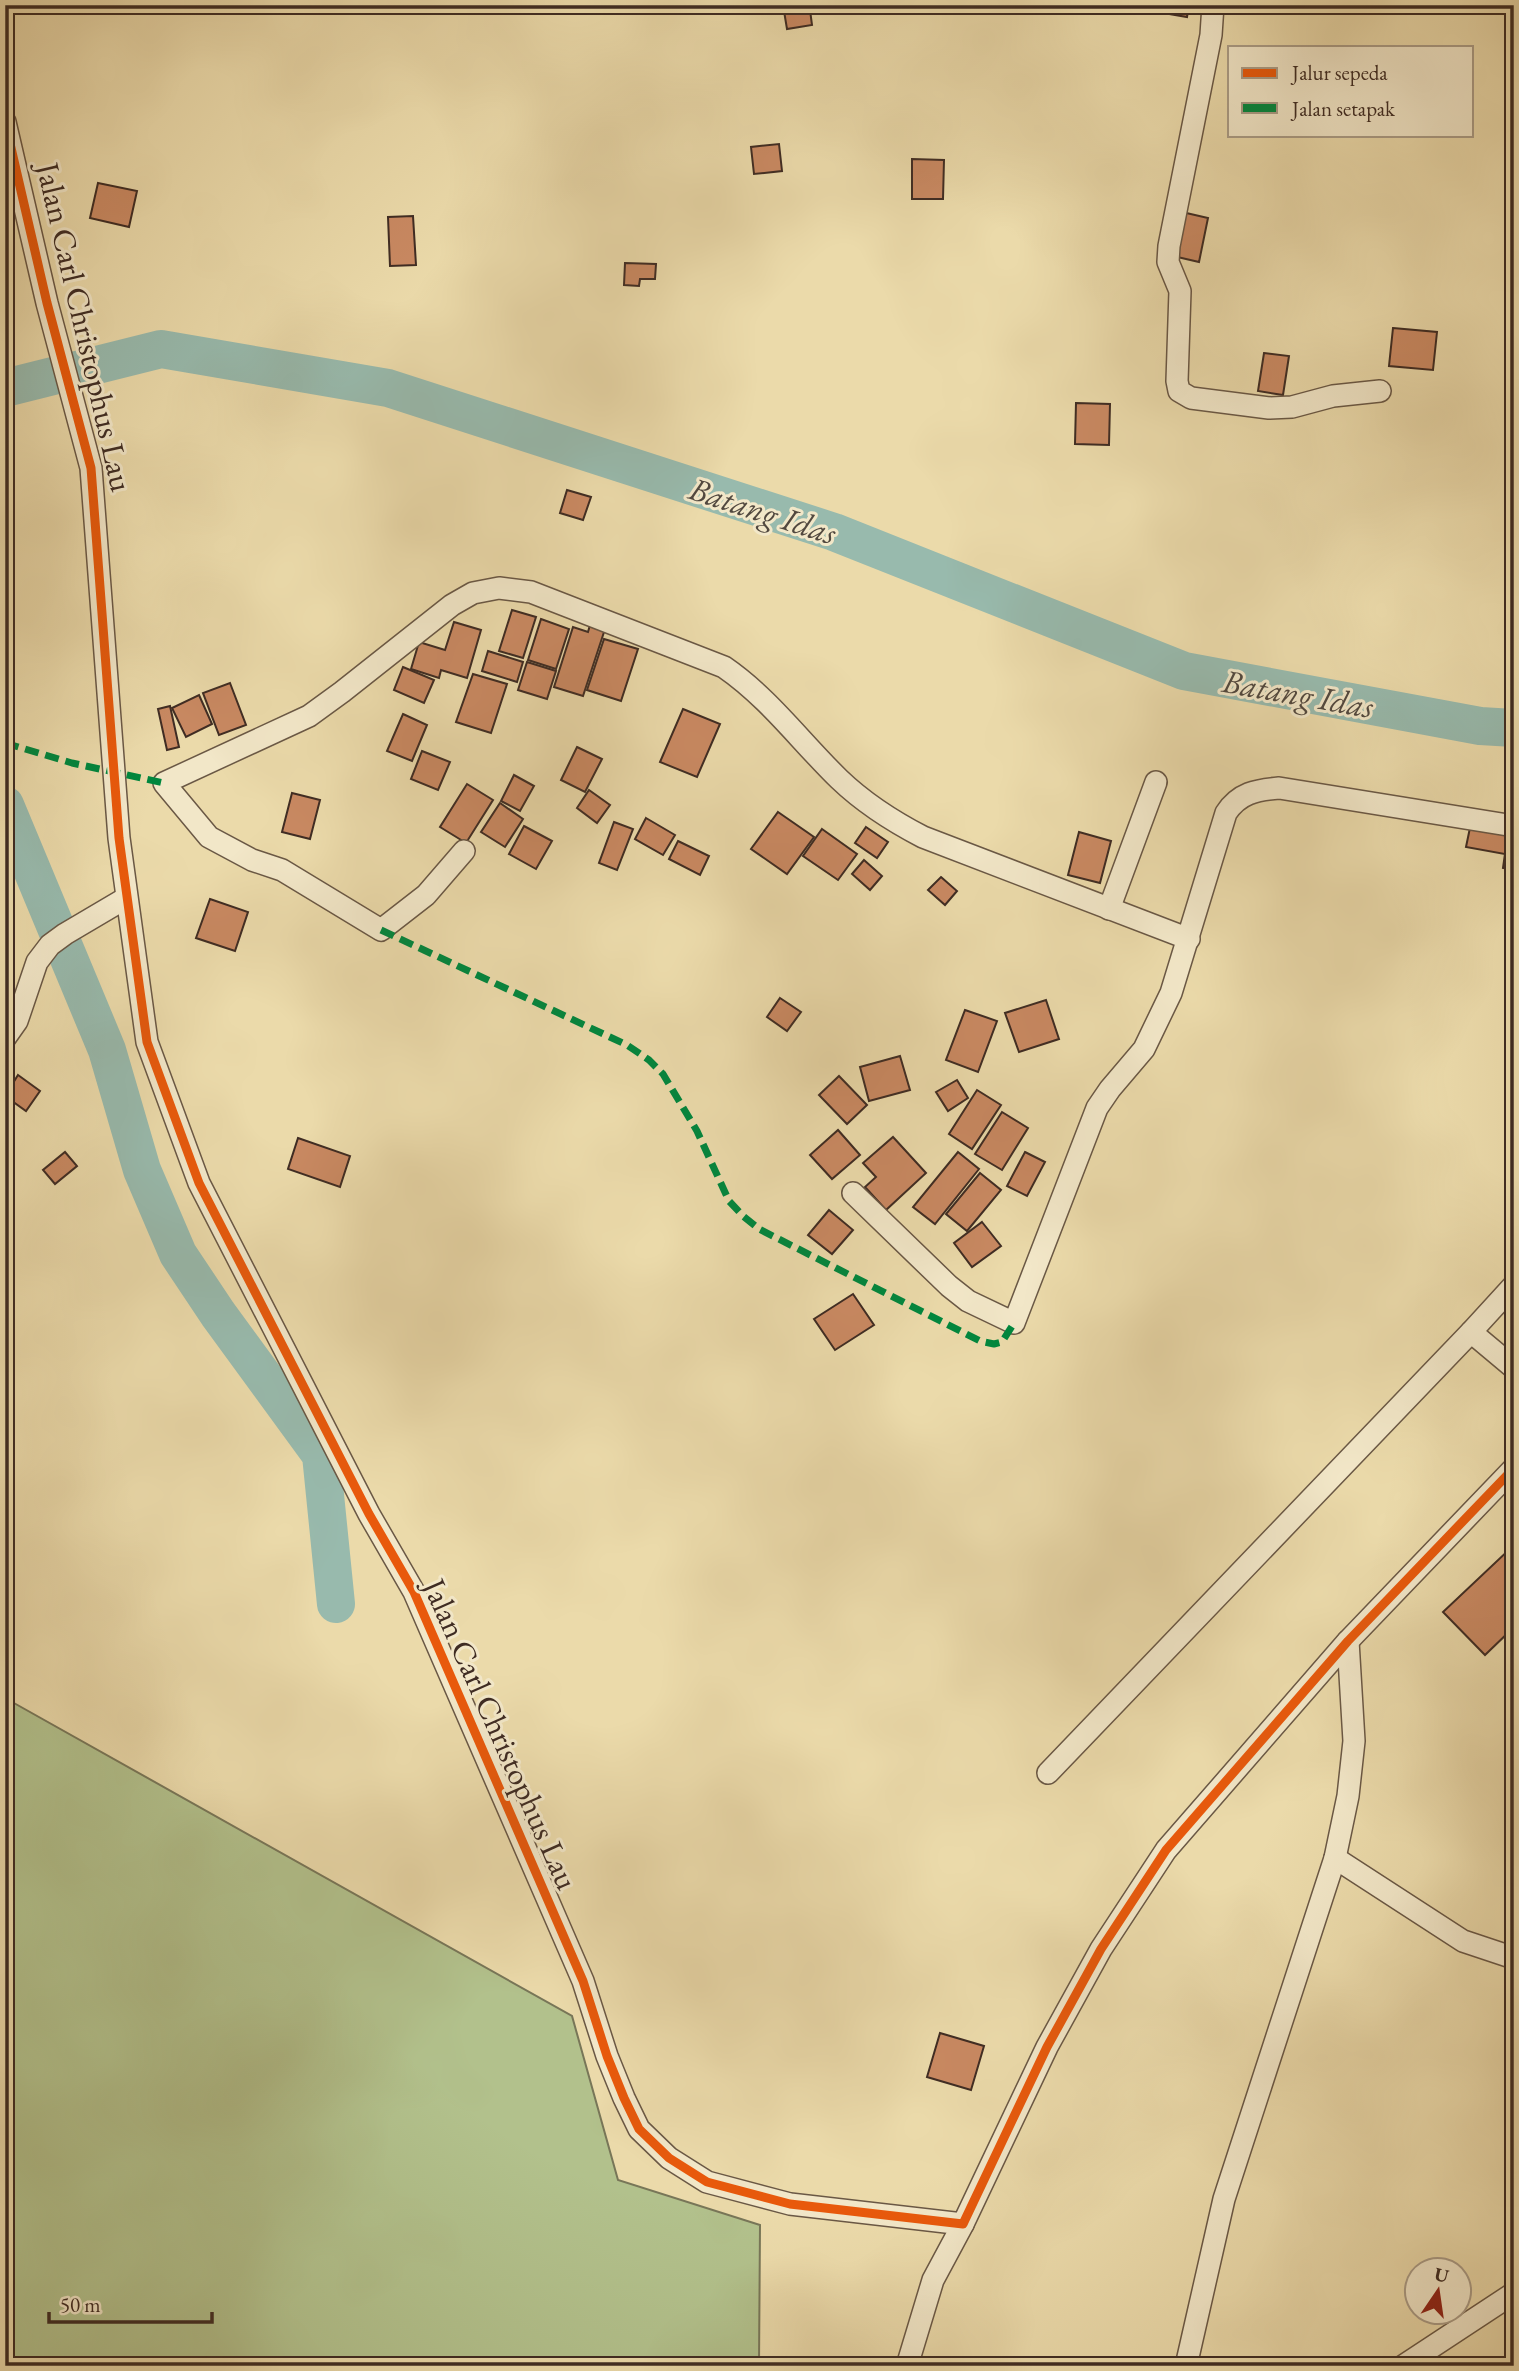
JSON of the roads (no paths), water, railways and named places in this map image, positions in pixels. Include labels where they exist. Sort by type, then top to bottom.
[{"type":"street","points":[[1213,5],[1211,35],[1169,246],[1168,262],[1180,291],[1179,391],[1191,398],[1269,408],[1292,407],[1333,396],[1380,391]]},
{"type":"street","name":"Jalan Carl Christophus Lau","points":[[5,122],[47,303],[91,468],[113,742],[111,756],[126,898],[147,1042],[199,1183],[369,1514],[414,1592],[583,1982],[607,2056],[639,2129],[669,2158],[707,2182],[790,2204],[963,2224]]},
{"type":"street","points":[[464,851],[426,895],[381,930],[282,870],[252,860],[209,837],[164,783],[309,716],[452,605],[473,593],[499,588],[531,592],[724,667],[769,703],[839,779],[897,824],[923,837],[1189,939]]},
{"type":"street","points":[[1109,909],[1156,782]]},
{"type":"street","points":[[853,1192],[949,1286],[968,1301],[1014,1322],[1097,1108],[1144,1049],[1171,993],[1226,813],[1232,804],[1245,794],[1279,788],[1514,826]]},
{"type":"street","points":[[5,1038],[17,1021],[37,962],[58,939],[126,898]]},
{"type":"street","points":[[1048,1773],[1514,1285]]},
{"type":"street","points":[[1471,1332],[1514,1368]]},
{"type":"street","points":[[907,2366],[933,2280],[963,2224],[1047,2047],[1101,1950],[1166,1850],[1348,1641],[1514,1468]]},
{"type":"street","points":[[1186,2366],[1224,2199],[1335,1858],[1348,1796],[1354,1741],[1348,1641]]},
{"type":"street","points":[[1335,1858],[1463,1941],[1514,1958]]},
{"type":"street","points":[[1403,2366],[1514,2293]]},
{"type":"waterway","name":"Batang Idas","points":[[5,388],[161,349],[388,388],[834,532],[1184,671],[1480,726],[1514,728]]},
{"type":"waterway","points":[[5,805],[107,1050],[142,1170],[178,1254],[218,1314],[321,1455],[336,1604]]}]
